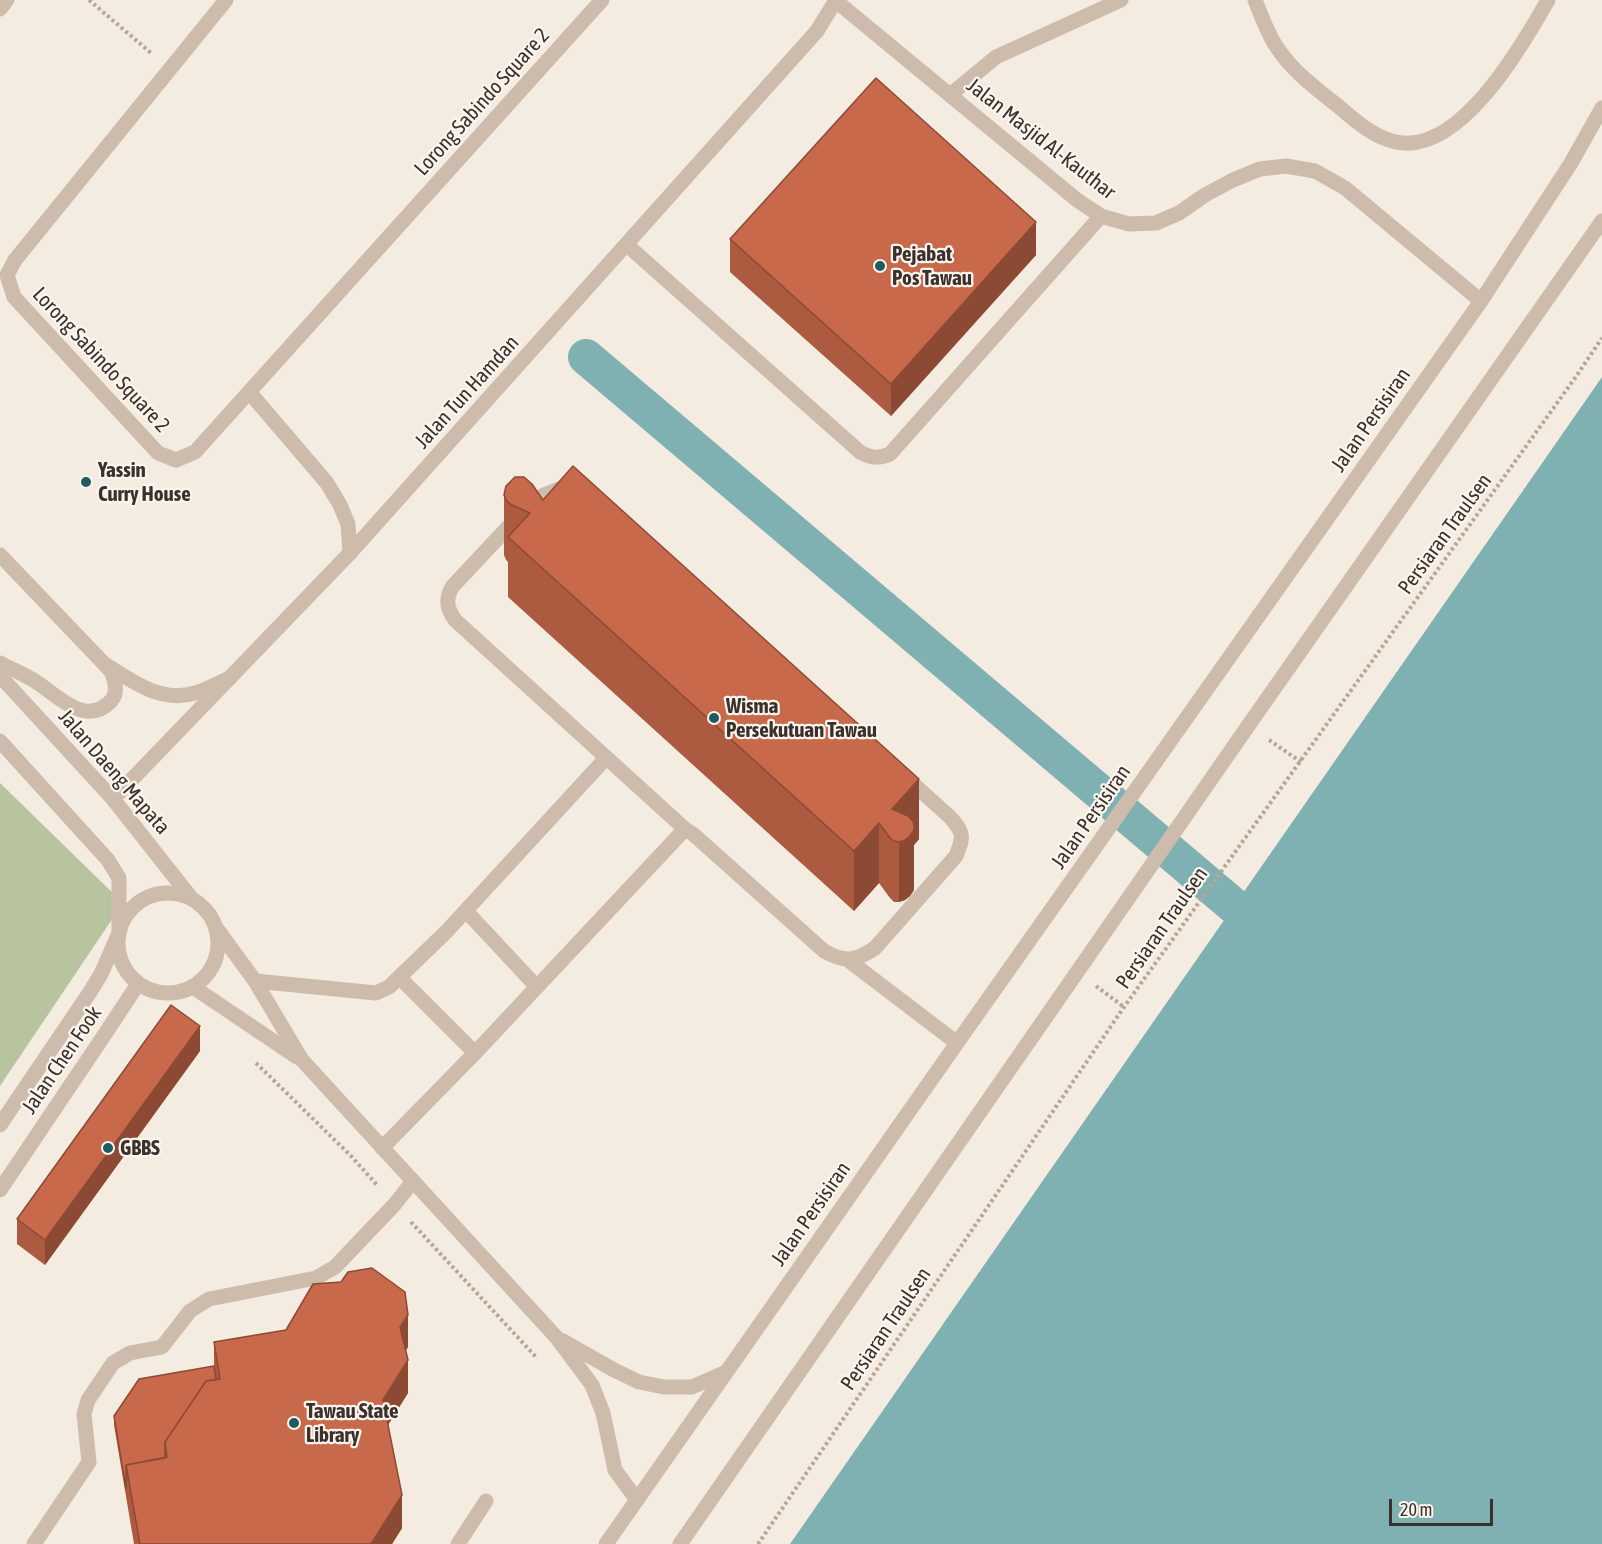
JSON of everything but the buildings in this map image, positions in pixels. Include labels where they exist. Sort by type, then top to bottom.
[{"type":"street","points":[[0,9],[7,0]]},
{"type":"street","name":"Lorong Sabindo Square 2","points":[[226,0],[15,260],[7,275],[14,297],[158,453],[176,459],[195,452],[250,393],[602,0]]},
{"type":"street","name":"Jalan Masjid Al-Kauthar","points":[[836,0],[1077,200],[1101,216],[1129,224],[1156,223],[1179,213],[1205,195],[1233,180],[1260,169],[1286,166],[1315,171],[1345,188],[1481,301]]},
{"type":"street","name":"Jalan Tun Hamdan","points":[[113,799],[350,553],[817,31],[836,0]]},
{"type":"street","points":[[950,95],[996,57],[1121,0]]},
{"type":"street","points":[[1255,0],[1274,44],[1300,75],[1373,134],[1397,142],[1420,143],[1458,123],[1485,95],[1525,41],[1548,0]]},
{"type":"street","name":"Jalan Persisiran","points":[[606,1544],[1481,301],[1571,163],[1602,108]]},
{"type":"street","points":[[627,245],[860,452],[870,457],[880,458],[890,454],[1101,216]]},
{"type":"street","points":[[680,1544],[1602,221]]},
{"type":"street","points":[[250,393],[327,483],[348,524],[350,553]]},
{"type":"street","points":[[848,960],[863,956],[875,948],[956,856],[962,835],[957,825],[591,496],[576,490],[559,489],[544,495],[528,507],[452,587],[448,603],[455,620],[685,830],[693,834],[824,951],[848,960],[957,1044]]},
{"type":"street","points":[[0,555],[111,670],[115,679],[114,698],[97,711],[74,708],[31,679],[0,663]]},
{"type":"street","points":[[104,663],[140,686],[160,694],[177,696],[195,693],[230,678]]},
{"type":"street","name":"Jalan Daeng Mapata","points":[[0,676],[113,799],[192,898]]},
{"type":"street","points":[[0,741],[108,861],[119,878],[118,947],[121,962],[138,984],[151,991],[165,994],[193,987],[205,978],[218,954],[217,929]]},
{"type":"street","points":[[255,981],[376,993],[389,987],[466,911],[606,758]]},
{"type":"street","points":[[382,1148],[685,830]]},
{"type":"street","points":[[119,933],[124,918],[134,906],[147,897],[162,893],[177,893],[192,898],[204,908],[255,981],[302,1060],[557,1338],[592,1385],[603,1413],[615,1470],[637,1500]]},
{"type":"street","points":[[466,911],[537,987]]},
{"type":"street","name":"Jalan Chen Fook","points":[[0,1125],[90,992],[101,974],[119,933]]},
{"type":"street","points":[[399,977],[475,1053]]},
{"type":"street","name":"Jalan Chen Fook","points":[[0,1190],[138,984]]},
{"type":"street","points":[[193,987],[302,1060]]},
{"type":"street","points":[[34,1544],[89,1462],[84,1414],[88,1400],[113,1364],[130,1353],[162,1347],[190,1311],[209,1299],[316,1278],[335,1267],[395,1204],[413,1181]]},
{"type":"street","points":[[557,1338],[639,1382],[664,1387],[692,1387],[726,1372]]},
{"type":"street","points":[[458,1544],[486,1501]]},
{"type":"path","points":[[89,0],[170,69]]},
{"type":"path","name":"Persiaran Traulsen","points":[[758,1544],[1124,1007],[1602,338]]},
{"type":"path","points":[[1248,726],[1300,762]]},
{"type":"path","points":[[1078,972],[1124,1007]]},
{"type":"path","points":[[248,1055],[351,1156],[379,1187]]},
{"type":"path","points":[[409,1219],[537,1358]]},
{"type":"green space","points":[[0,783],[123,903],[0,1086]]},
{"type":"water","points":[[1602,377],[1602,1544],[790,1544]]},
{"type":"waterway","points":[[586,357],[1234,906]]},
{"type":"place","name":"Pejabat Pos Tawau","points":[[880,266]]},
{"type":"place","name":"Yassin Curry House","points":[[86,482]]},
{"type":"place","name":"Wisma Persekutuan Tawau","points":[[714,718]]},
{"type":"place","name":"GBBS","points":[[108,1148]]},
{"type":"place","name":"Tawau State Library","points":[[294,1423]]}]
